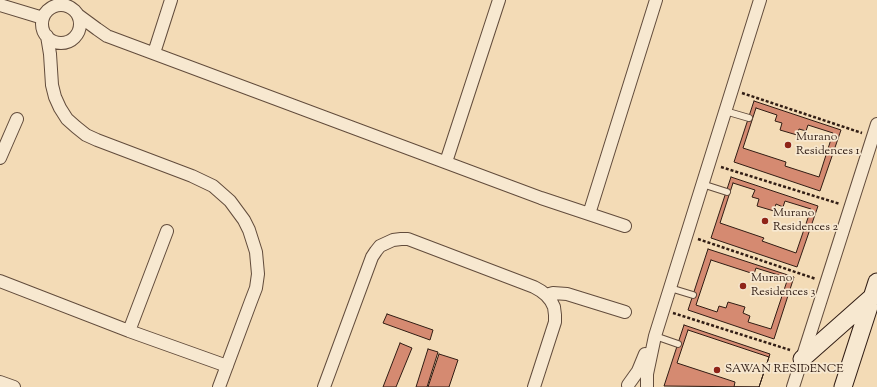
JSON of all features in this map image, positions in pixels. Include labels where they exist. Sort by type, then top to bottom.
[{"type":"main road","points":[[802,357],[875,289]]},
{"type":"main road","points":[[843,387],[875,289]]},
{"type":"street","points":[[76,0],[77,14],[107,36]]},
{"type":"street","points":[[154,53],[171,0]]},
{"type":"street","points":[[446,162],[499,0]]},
{"type":"street","points":[[589,214],[656,0]]},
{"type":"street","points":[[646,387],[654,339],[760,0]]},
{"type":"street","points":[[51,64],[59,52],[72,39],[80,29],[80,19],[74,10],[59,3],[49,10],[43,18],[42,28],[47,36],[55,42],[60,43],[72,39],[96,35],[107,36],[494,180],[625,226]]},
{"type":"street","points":[[0,5],[43,18]]},
{"type":"street","points":[[47,36],[52,85],[55,97],[67,119],[86,135],[202,180],[212,186],[222,193],[237,210],[249,230],[256,252],[258,274],[256,288],[219,387]]},
{"type":"street","points":[[0,158],[17,119]]},
{"type":"street","points":[[793,387],[877,124]]},
{"type":"street","points":[[129,331],[167,231]]},
{"type":"street","points":[[324,387],[372,257],[380,246],[387,242],[408,239],[534,287],[546,295],[554,307],[555,322],[534,387]]},
{"type":"street","points":[[0,281],[129,331],[227,366]]},
{"type":"street","points":[[546,295],[554,293],[567,294],[625,312]]},
{"type":"street","points":[[627,386],[638,371],[646,351],[654,339]]},
{"type":"street","points":[[0,382],[14,387]]},
{"type":"street","points":[[627,386],[636,382],[644,384],[646,387]]},
{"type":"lane","points":[[725,111],[749,118]]},
{"type":"lane","points":[[702,184],[727,192]]},
{"type":"lane","points":[[670,288],[693,295]]},
{"type":"lane","points":[[654,339],[678,344]]},
{"type":"path","points":[[732,90],[873,137]]},
{"type":"path","points":[[709,163],[850,208]]},
{"type":"path","points":[[686,236],[826,282]]},
{"type":"path","points":[[663,310],[802,357]]},
{"type":"building","name":"Murano Residences 1","points":[[754,101],[841,130],[820,191],[734,162]]},
{"type":"building","points":[[756,108],[777,115],[775,121],[782,123],[780,130],[797,135],[799,129],[806,131],[808,125],[833,133],[819,177],[785,166],[786,162],[743,148]]},
{"type":"building","name":"Murano Residences 2","points":[[731,177],[818,206],[797,267],[711,238]]},
{"type":"building","points":[[733,183],[755,190],[752,197],[759,199],[757,206],[774,211],[776,204],[783,207],[785,201],[811,209],[796,253],[762,241],[764,238],[720,223]]},
{"type":"building","name":"Murano Residences 3","points":[[708,249],[794,277],[774,339],[688,310]]},
{"type":"building","name":"Murano Residences 3","points":[[711,260],[754,274],[756,268],[788,278],[771,329],[748,322],[750,316],[743,313],[745,307],[728,302],[726,308],[719,306],[717,312],[696,305]]},
{"type":"building","points":[[387,314],[433,330],[430,340],[383,323]]},
{"type":"building","name":"SAWAN RESIDENCE","points":[[684,325],[770,354],[759,387],[664,386]]},
{"type":"building","name":"SAWAN RESIDENCE","points":[[688,330],[769,357],[759,387],[734,387],[735,382],[677,363]]},
{"type":"building","points":[[400,343],[412,348],[396,387],[383,387]]},
{"type":"building","points":[[428,349],[438,352],[427,387],[416,387]]},
{"type":"building","points":[[439,354],[458,360],[449,387],[428,387]]},
{"type":"place","name":"Murano Residences 1","points":[[788,145]]},
{"type":"place","name":"Murano Residences 2","points":[[765,221]]},
{"type":"place","name":"Murano Residences 3","points":[[743,286]]},
{"type":"place","name":"SAWAN RESIDENCE","points":[[717,370]]}]
